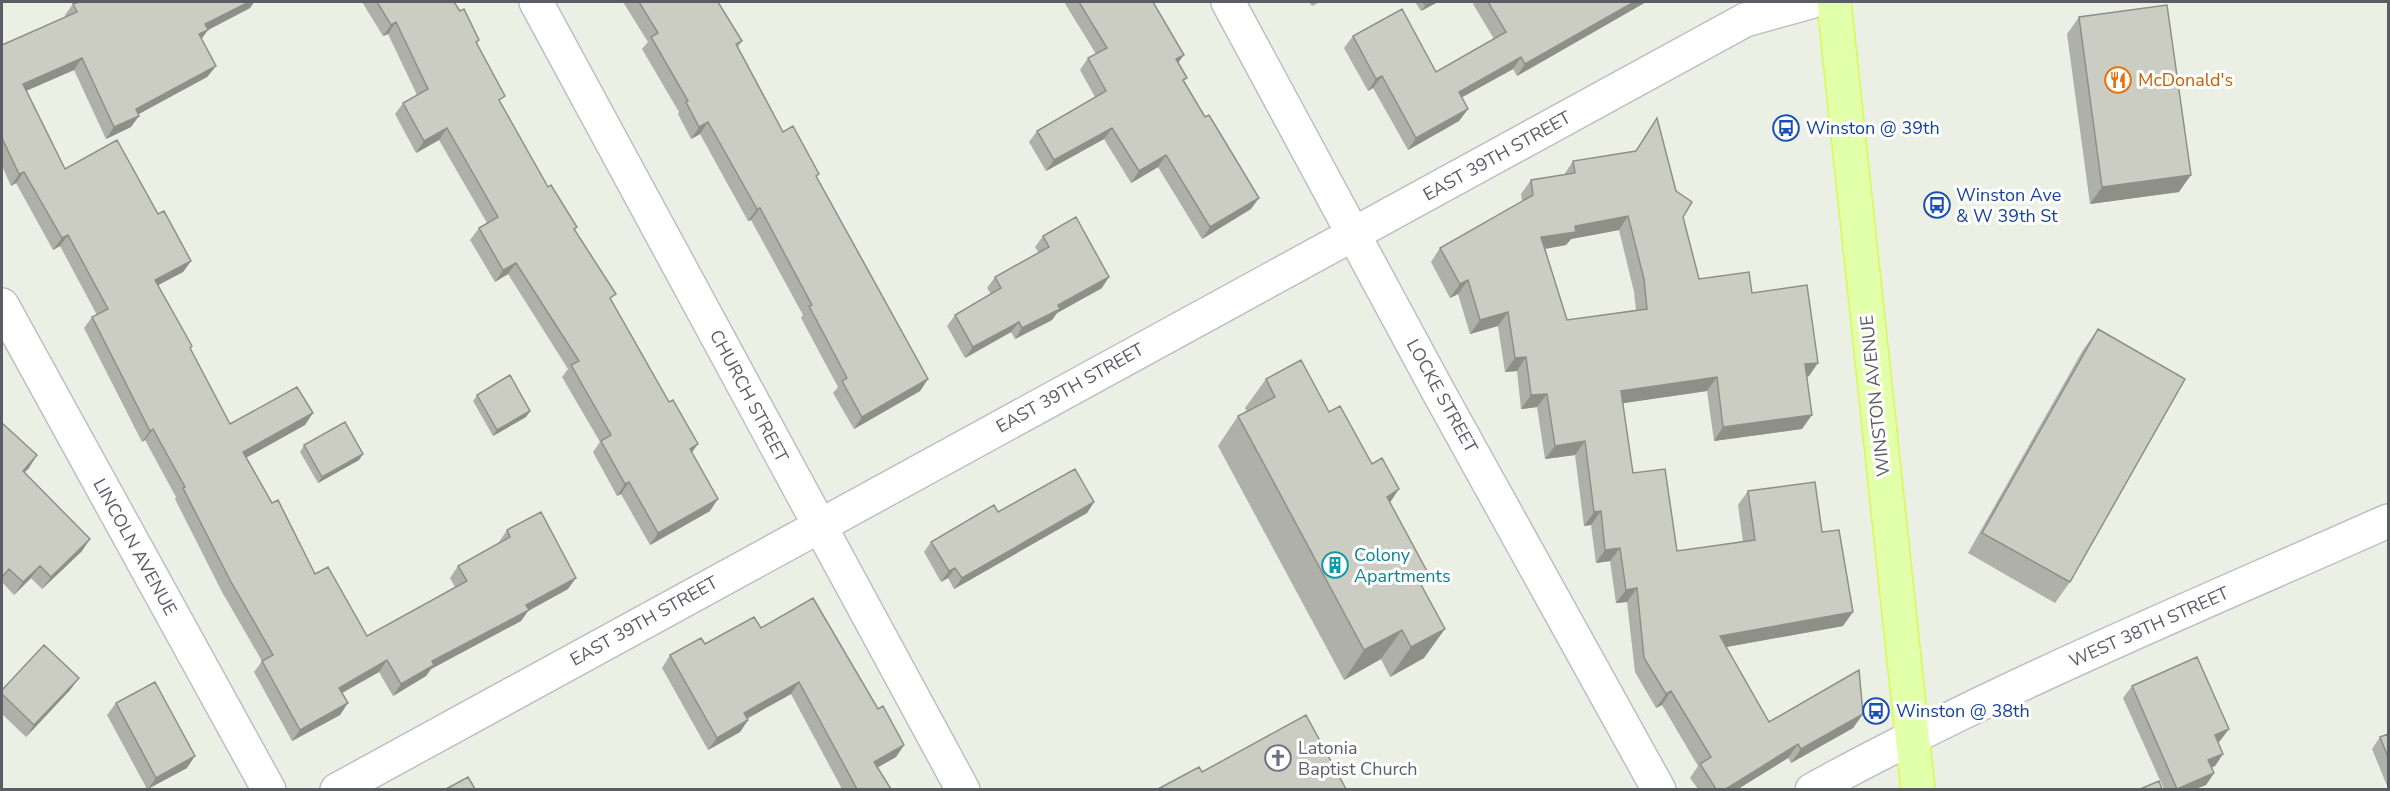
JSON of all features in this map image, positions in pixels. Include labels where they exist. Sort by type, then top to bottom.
[{"type":"main road","name":"WINSTON AVENUE","points":[[1834,2],[1918,789]]},
{"type":"street","name":"CHURCH STREET","points":[[536,2],[963,789]]},
{"type":"street","name":"LOCKE STREET","points":[[1228,2],[1659,789]]},
{"type":"street","name":"EAST 39TH STREET","points":[[337,789],[1745,20],[1810,2]]},
{"type":"street","name":"LINCOLN AVENUE","points":[[2,306],[269,789]]},
{"type":"street","name":"WEST 38TH STREET","points":[[1812,789],[1911,735],[2033,677],[2388,521]]},
{"type":"building","points":[[79,2],[249,2],[205,24],[208,30],[199,34],[216,66],[136,109],[139,116],[114,127],[82,58],[23,84],[65,169],[117,140],[158,214],[164,211],[191,261],[155,280],[192,346],[190,348],[230,424],[297,387],[313,413],[243,452],[272,503],[278,500],[315,574],[328,567],[367,636],[467,581],[458,566],[510,537],[507,530],[541,512],[576,578],[526,605],[529,610],[432,661],[434,665],[401,684],[387,660],[339,688],[348,703],[300,730],[262,661],[273,655],[230,580],[183,488],[185,487],[153,429],[150,431],[92,317],[108,309],[68,235],[62,238],[24,172],[19,174],[2,138],[2,45],[77,12],[73,4]]},
{"type":"building","points":[[377,2],[454,2],[460,11],[464,9],[479,40],[476,42],[505,96],[499,100],[548,187],[551,185],[577,227],[574,229],[616,294],[610,298],[669,402],[673,400],[698,444],[690,449],[718,499],[658,533],[629,482],[625,484],[601,441],[611,435],[571,365],[579,361],[516,263],[503,270],[479,228],[498,217],[447,128],[424,141],[403,103],[428,89],[396,22],[391,25]]},
{"type":"building","points":[[639,2],[718,2],[742,41],[736,44],[783,132],[793,126],[819,174],[816,176],[928,379],[862,417],[842,381],[847,378],[809,306],[812,305],[760,208],[757,209],[708,122],[699,127],[686,102],[688,101],[651,37],[658,33]]},
{"type":"building","points":[[1079,2],[1153,2],[1184,55],[1176,59],[1187,78],[1183,80],[1205,117],[1209,115],[1259,198],[1210,227],[1166,155],[1139,171],[1112,128],[1054,160],[1037,131],[1106,91],[1088,58],[1107,48]]},
{"type":"building","points":[[1488,2],[1634,2],[1525,64],[1521,57],[1459,92],[1468,109],[1416,138],[1382,76],[1376,79],[1353,36],[1402,9],[1436,72],[1506,32]]},
{"type":"building","name":"McDonald's","points":[[2167,5],[2191,175],[2102,187],[2079,17]]},
{"type":"building","points":[[1657,118],[1676,191],[1692,202],[1683,217],[1699,279],[1749,272],[1752,293],[1807,285],[1818,363],[1805,364],[1812,415],[1723,427],[1717,377],[1621,391],[1633,473],[1665,469],[1677,551],[1755,540],[1748,491],[1815,482],[1822,532],[1839,530],[1853,612],[1720,636],[1769,722],[1859,670],[1863,714],[1801,749],[1798,744],[1726,789],[1716,789],[1700,764],[1711,757],[1671,691],[1666,694],[1644,658],[1637,588],[1626,590],[1620,548],[1605,550],[1601,511],[1594,512],[1585,441],[1555,446],[1547,394],[1531,395],[1526,357],[1515,358],[1508,312],[1480,320],[1468,280],[1460,284],[1440,248],[1533,195],[1531,180],[1575,173],[1573,161],[1636,151]],"holes":[[[1628,216],[1644,279],[1647,309],[1567,320],[1541,237],[1576,232],[1575,226]]]},
{"type":"building","points":[[1076,217],[1109,277],[1058,305],[1060,309],[1022,328],[1019,322],[973,347],[955,315],[1001,288],[995,277],[1049,247],[1043,236]]},
{"type":"building","points":[[2098,329],[2185,379],[2070,582],[1982,533]]},
{"type":"building","name":"Colony Apartments","points":[[1301,360],[1329,412],[1340,406],[1372,464],[1382,458],[1399,489],[1387,497],[1429,575],[1419,581],[1445,629],[1411,647],[1402,630],[1364,650],[1238,416],[1275,397],[1266,379]]},
{"type":"building","points":[[510,375],[530,411],[497,430],[477,395]]},
{"type":"building","points":[[345,422],[363,454],[322,477],[304,445]]},
{"type":"building","points":[[2,423],[37,455],[23,471],[90,539],[51,577],[40,566],[23,582],[9,569],[2,577]]},
{"type":"building","points":[[1075,469],[1094,502],[962,578],[955,568],[949,571],[931,542],[994,505],[998,512]]},
{"type":"building","points":[[813,598],[878,709],[883,706],[904,745],[874,762],[891,789],[857,789],[799,682],[744,713],[748,720],[717,738],[670,655],[701,638],[705,644],[754,617],[761,628]]},
{"type":"building","points":[[44,645],[79,678],[34,725],[2,694],[2,690]]},
{"type":"building","points":[[2197,657],[2229,729],[2215,735],[2223,754],[2208,760],[2214,773],[2177,789],[2132,686]]},
{"type":"building","points":[[155,682],[195,756],[156,778],[116,703]]},
{"type":"building","points":[[1306,715],[1346,789],[1158,789],[1199,767],[1202,772]]},
{"type":"building","points":[[2388,734],[2388,757],[2380,737]]},
{"type":"building","points":[[468,777],[475,789],[446,789]]},
{"type":"building","points":[[2159,781],[2162,789],[2140,789]]},
{"type":"place","name":"McDonald's","points":[[2118,80]]},
{"type":"place","name":"Winston @ 39th","points":[[1786,128]]},
{"type":"place","name":"Winston Ave & W 39th St","points":[[1937,205]]},
{"type":"place","name":"Colony Apartments","points":[[1335,565]]},
{"type":"place","name":"Winston @ 38th","points":[[1876,711]]},
{"type":"place","name":"Latonia Baptist Church","points":[[1278,758]]}]
